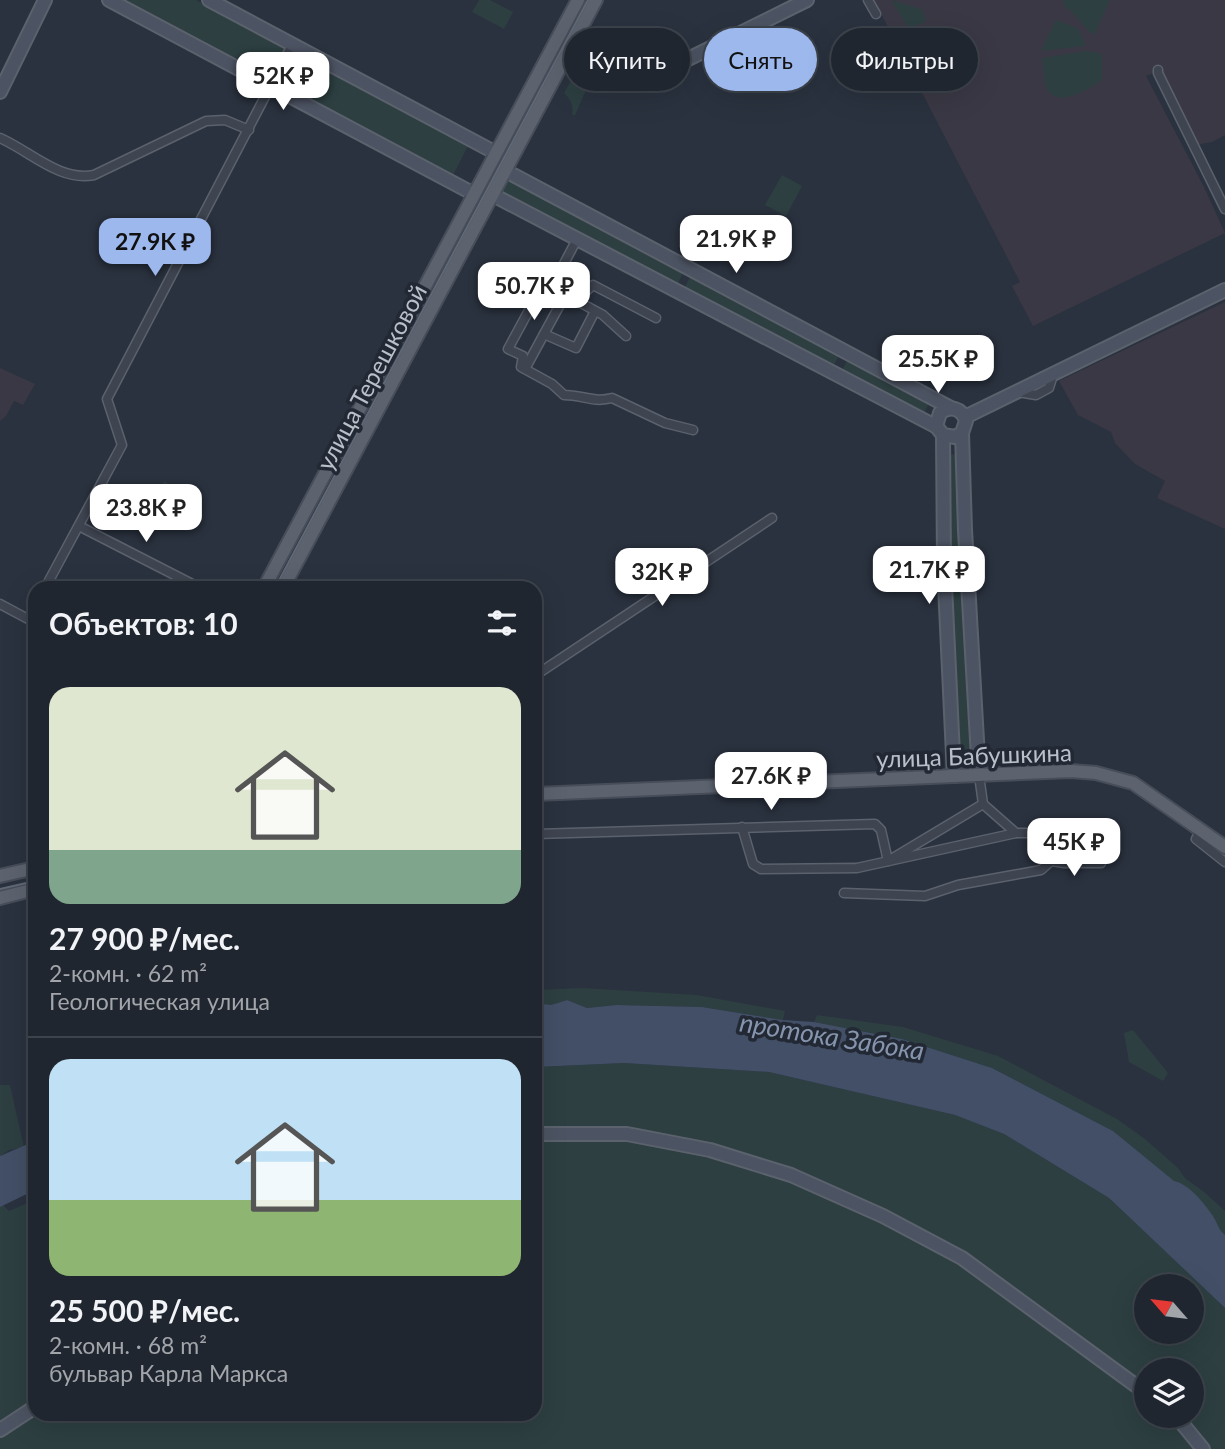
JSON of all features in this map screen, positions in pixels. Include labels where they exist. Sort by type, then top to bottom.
[{"type":"main road","name":"улица Терешковой","points":[[268,581],[578,0]]},
{"type":"main road","name":"улица Терешковой","points":[[581,28],[596,0]]},
{"type":"main road","points":[[565,24],[572,28]]},
{"type":"main road","name":"улица Терешковой","points":[[287,581],[564,61]]},
{"type":"main road","name":"улица Бабушкина","points":[[542,794],[1071,771],[1120,778],[1144,790],[1225,847]]},
{"type":"main road","points":[[0,876],[28,870]]},
{"type":"main road","points":[[0,898],[28,891]]},
{"type":"street","points":[[0,92],[45,0]]},
{"type":"street","points":[[109,0],[474,194]]},
{"type":"street","points":[[209,0],[496,153]]},
{"type":"street","points":[[690,58],[807,0]]},
{"type":"street","points":[[868,0],[876,14]]},
{"type":"street","points":[[49,581],[122,445],[107,404],[108,397],[292,45]]},
{"type":"street","points":[[1158,70],[1225,209]]},
{"type":"street","points":[[0,138],[68,175],[81,177],[94,175],[206,121],[225,120],[249,130]]},
{"type":"street","points":[[506,171],[959,411],[965,417],[962,433],[979,775],[983,804],[1016,833]]},
{"type":"street","points":[[493,195],[940,431],[955,437],[962,433]]},
{"type":"street","points":[[555,281],[577,239]]},
{"type":"street","points":[[678,292],[690,270]]},
{"type":"street","points":[[527,358],[508,349],[547,277],[583,295]]},
{"type":"street","points":[[626,336],[603,315],[581,303],[583,295],[593,285],[656,318]]},
{"type":"street","points":[[569,288],[544,334],[521,367],[552,384],[564,395],[578,395],[598,402],[612,398],[665,423],[693,430]]},
{"type":"street","points":[[965,417],[1225,290]]},
{"type":"street","points":[[544,334],[576,348],[595,310]]},
{"type":"street","points":[[834,373],[845,352]]},
{"type":"street","points":[[951,408],[940,414],[940,431],[954,776]]},
{"type":"street","points":[[542,671],[772,518]]},
{"type":"street","points":[[79,526],[186,581]]},
{"type":"street","points":[[945,577],[968,576]]},
{"type":"street","points":[[0,604],[28,619]]},
{"type":"street","points":[[888,862],[983,804]]},
{"type":"street","points":[[542,834],[875,824],[881,830],[888,862]]},
{"type":"street","points":[[742,827],[753,864],[761,869],[857,868],[1016,833],[1042,835],[1047,840],[1051,861]]},
{"type":"street","points":[[1200,830],[1196,839],[1225,862]]},
{"type":"street","points":[[1051,861],[1101,863]]},
{"type":"street","points":[[844,893],[925,896],[958,885],[1041,870],[1051,861]]},
{"type":"street","points":[[542,1134],[627,1134],[710,1150],[791,1175],[883,1216],[962,1258],[1134,1384]]},
{"type":"street","points":[[0,1430],[28,1412]]},
{"type":"street","points":[[1186,1428],[1203,1449]]},
{"type":"shaded area","points":[[117,0],[196,0],[285,49],[269,79]]},
{"type":"shaded area","points":[[479,0],[490,0],[513,12],[504,29],[472,12]]},
{"type":"shaded area","points":[[874,0],[1225,0],[1225,135],[1212,142],[1195,145],[1164,80],[1166,78],[1162,69],[1146,76],[1225,233],[1033,326],[1012,286],[1020,282],[921,91],[978,91],[978,28],[888,28]]},
{"type":"shaded area","points":[[891,0],[922,9],[926,21],[912,28],[908,27]]},
{"type":"shaded area","points":[[1064,0],[1110,0],[1094,35],[1064,6]]},
{"type":"shaded area","points":[[1056,20],[1077,28],[1084,46],[1041,51]]},
{"type":"shaded area","points":[[1087,51],[1102,54],[1102,80],[1068,97],[1061,98],[1049,92],[1042,58]]},
{"type":"shaded area","points":[[297,53],[470,142],[452,177],[279,85],[293,55]]},
{"type":"shaded area","points":[[586,91],[575,115],[572,115],[573,108],[564,93]]},
{"type":"shaded area","points":[[782,175],[802,186],[786,216],[765,205]]},
{"type":"shaded area","points":[[506,179],[683,272],[678,284],[500,192]]},
{"type":"shaded area","points":[[693,276],[839,355],[833,367],[684,289]]},
{"type":"shaded area","points":[[1225,302],[1225,529],[1157,498],[1165,481],[1135,464],[1115,443],[1111,432],[1078,415],[1059,381]]},
{"type":"shaded area","points":[[848,359],[930,401],[923,415],[841,372]]},
{"type":"shaded area","points":[[0,368],[35,384],[23,405],[14,401],[0,421]]},
{"type":"shaded area","points":[[960,454],[962,573],[951,573],[945,455]]},
{"type":"shaded area","points":[[164,481],[195,498],[186,515],[154,498]]},
{"type":"shaded area","points":[[951,581],[962,581],[972,753],[956,754]]},
{"type":"shaded area","points":[[582,988],[697,995],[785,1011],[783,1020],[702,1007],[616,1005],[587,1008],[567,1000],[551,1005],[542,1004],[542,990]]},
{"type":"shaded area","points":[[817,1015],[903,1027],[998,1056],[1117,1119],[1145,1139],[1178,1168],[1185,1178],[1225,1211],[1225,1235],[1217,1228],[1214,1217],[1113,1131],[992,1068],[902,1039],[814,1022]]},
{"type":"shaded area","points":[[1133,1030],[1168,1073],[1163,1081],[1129,1062],[1124,1033]]},
{"type":"shaded area","points":[[624,1063],[769,1072],[955,1115],[1004,1134],[1109,1198],[1189,1274],[1134,1274],[1134,1344],[1204,1344],[1204,1288],[1225,1308],[1225,1449],[0,1449],[0,1207],[3,1205],[9,1211],[28,1203],[28,1421],[542,1421],[542,1067]]},
{"type":"shaded area","points":[[0,1085],[10,1085],[24,1147],[9,1150],[0,1156]]},
{"type":"water","name":"протока Забока","points":[[567,1000],[587,1008],[616,1005],[702,1007],[783,1020],[814,1022],[902,1039],[992,1068],[1113,1131],[1174,1181],[1196,1195],[1225,1235],[1225,1308],[1204,1288],[1204,1274],[1189,1274],[1109,1198],[1004,1134],[955,1115],[769,1072],[624,1063],[542,1067],[542,1004],[551,1005]]},
{"type":"water","points":[[28,1144],[28,1193],[0,1207],[0,1156]]},
{"type":"tram line","points":[[279,581],[588,0]]},
{"type":"tram line","points":[[0,889],[28,883]]}]
